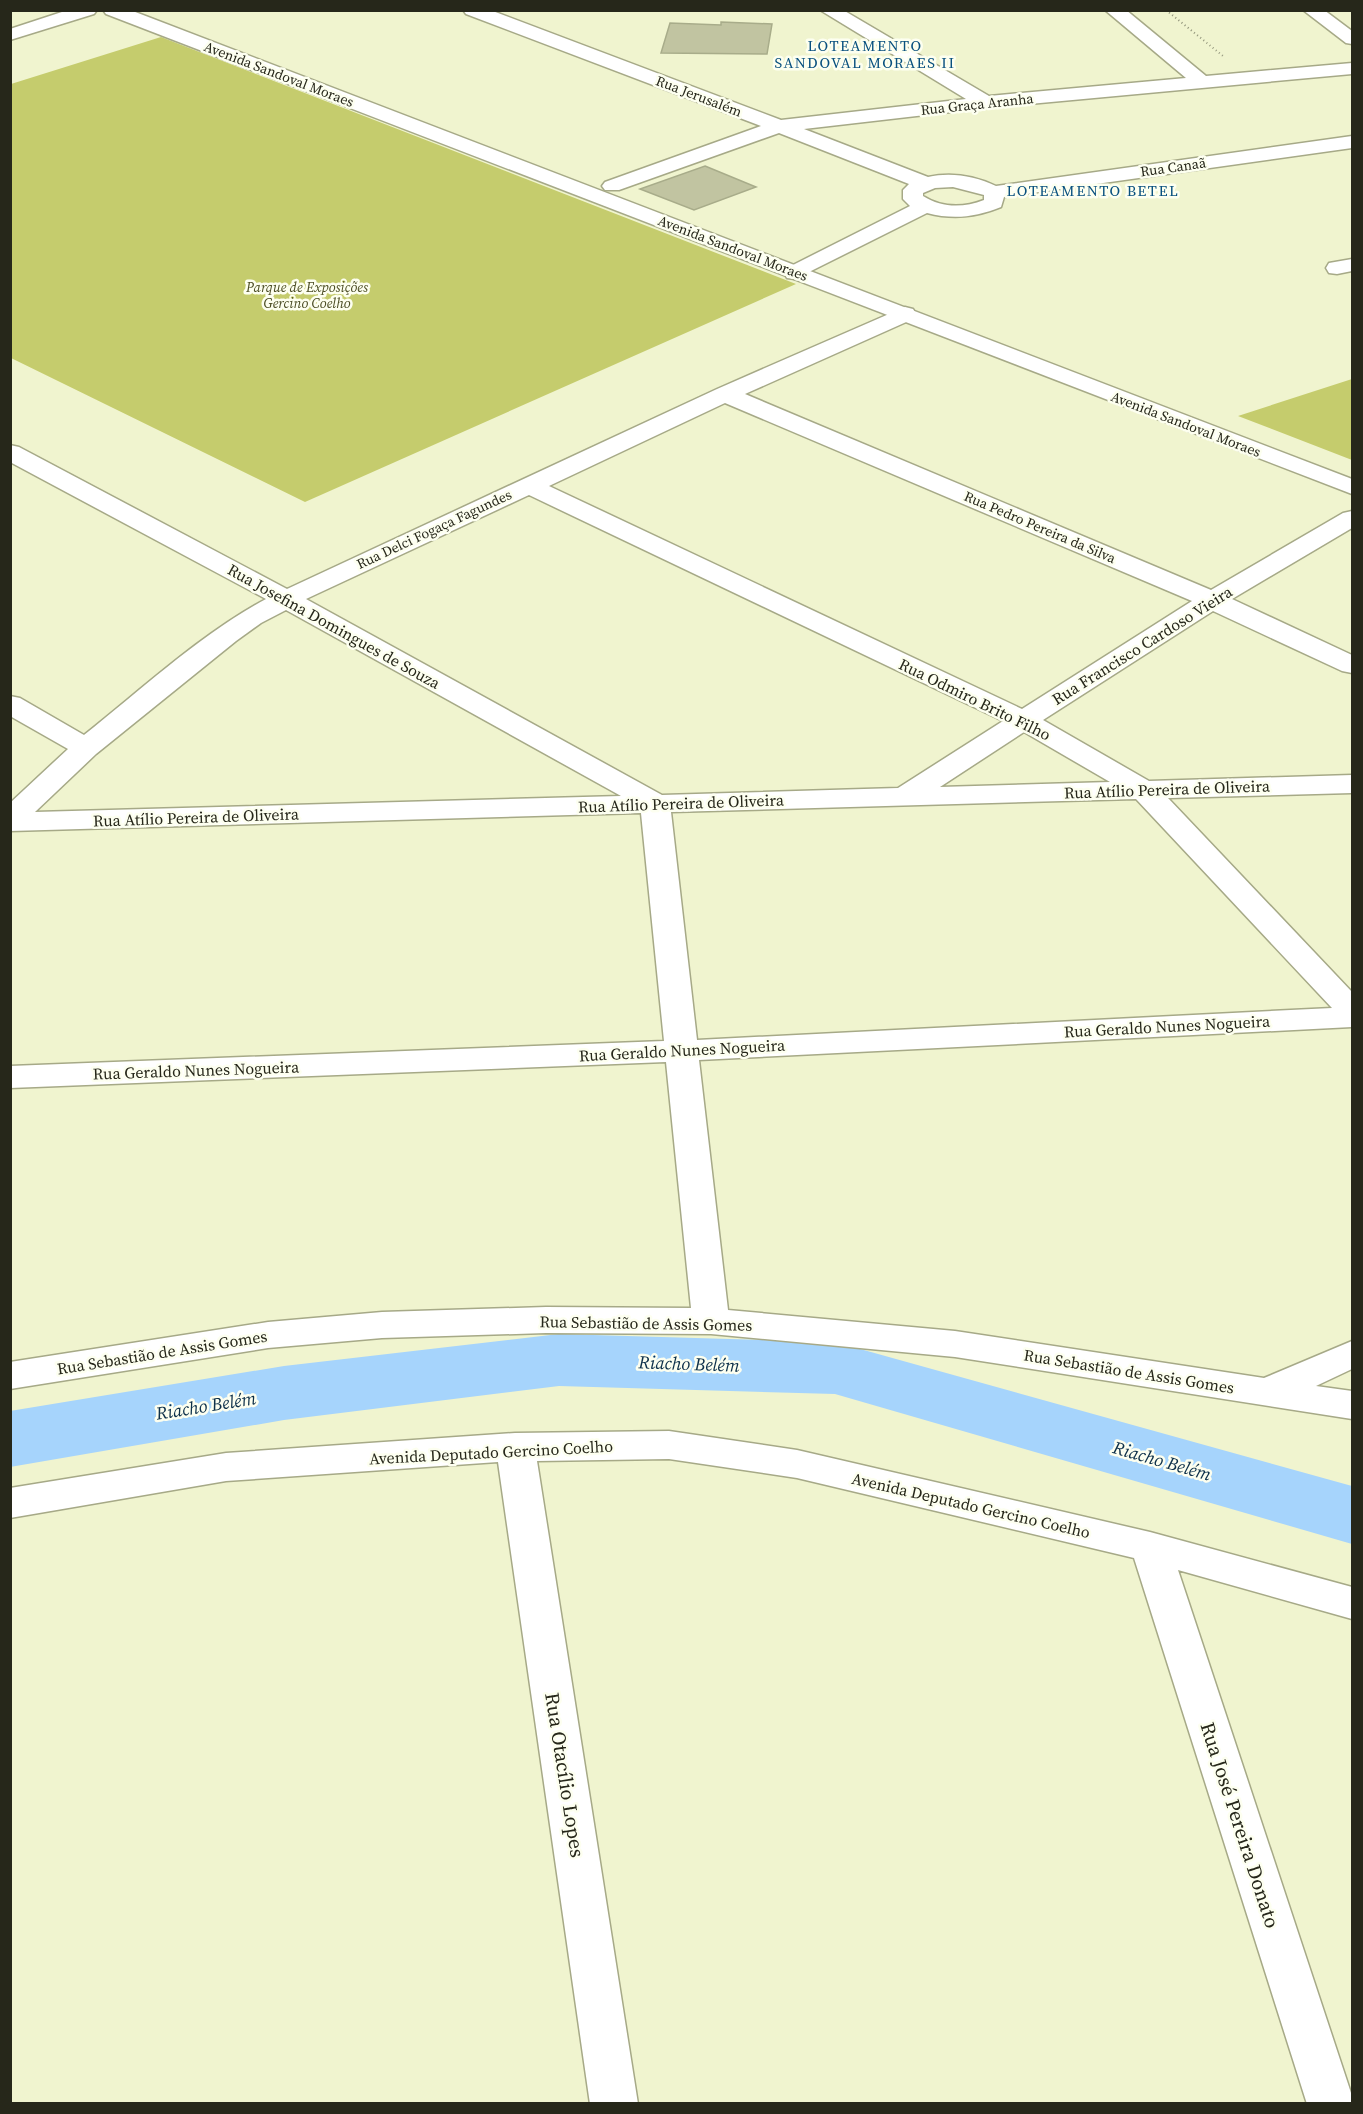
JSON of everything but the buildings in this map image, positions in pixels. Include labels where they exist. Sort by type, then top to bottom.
[{"type":"street","points":[[10,35],[88,10]]},
{"type":"street","name":"Avenida Sandoval Moraes","points":[[112,10],[543,167],[612,186],[805,268],[905,314],[1195,419],[1353,470]]},
{"type":"street","name":"Avenida Sandoval Moraes","points":[[154,10],[543,167],[1195,419],[1353,487]]},
{"type":"street","name":"Rua Jerusalém","points":[[472,10],[924,183]]},
{"type":"street","points":[[829,10],[986,102]]},
{"type":"street","points":[[1114,10],[1204,84]]},
{"type":"street","points":[[1312,10],[1353,39]]},
{"type":"street","name":"Rua Graça Aranha","points":[[612,186],[779,126],[986,102],[1353,69]]},
{"type":"street","name":"Rua Canaã","points":[[924,183],[949,180],[976,183],[994,192],[1353,142]]},
{"type":"street","points":[[924,183],[913,190],[913,199],[924,207],[949,212],[977,211],[994,202],[994,192]]},
{"type":"street","points":[[805,268],[924,207]]},
{"type":"street","name":"Rua Delci Fogaça Fagundes","points":[[10,821],[86,748],[252,617],[286,598],[724,394],[905,314]]},
{"type":"street","name":"Rua Pedro Pereira da Silva","points":[[724,394],[1212,600],[1353,665]]},
{"type":"street","name":"Rua Josefina Domingues de Souza","points":[[10,452],[286,598],[655,803]]},
{"type":"street","name":"Rua Odmiro Brito Filho","points":[[528,485],[1023,720],[1144,790],[1353,1010]]},
{"type":"street","name":"Rua Francisco Cardoso Vieira","points":[[904,796],[1212,600],[1353,518]]},
{"type":"street","points":[[10,704],[86,748]]},
{"type":"street","name":"Rua Atílio Pereira de Oliveira","points":[[10,821],[1353,784]]},
{"type":"street","points":[[655,803],[711,1321]]},
{"type":"street","name":"Rua Geraldo Nunes Nogueira","points":[[10,1077],[681,1051],[1353,1017]]},
{"type":"street","name":"Rua Sebastião de Assis Gomes","points":[[10,1376],[268,1335],[382,1325],[546,1320],[711,1321],[955,1344],[1353,1405]]},
{"type":"street","points":[[1267,1392],[1353,1354]]},
{"type":"street","name":"Avenida Deputado Gercino Coelho","points":[[10,1503],[226,1467],[515,1447],[669,1445],[797,1464],[1150,1547],[1353,1603]]},
{"type":"street","name":"Rua Otacílio Lopes","points":[[515,1447],[614,2103]]},
{"type":"street","name":"Rua José Pereira Donato","points":[[1150,1547],[1331,2103]]},
{"type":"path","points":[[1166,10],[1252,79]]},
{"type":"green space","name":"Parque de Exposições Gercino Coelho","points":[[161,37],[796,284],[305,502],[11,358],[11,84]]},
{"type":"green space","points":[[1352,379],[1352,460],[1238,416]]},
{"type":"waterway","name":"Riacho Belém","points":[[10,1439],[284,1393],[559,1360],[835,1368],[1352,1515]]},
{"type":"district","name":"LOTEAMENTO SANDOVAL MORAES II","points":[[865,54]]},
{"type":"district","name":"LOTEAMENTO BETEL","points":[[1093,191]]}]
